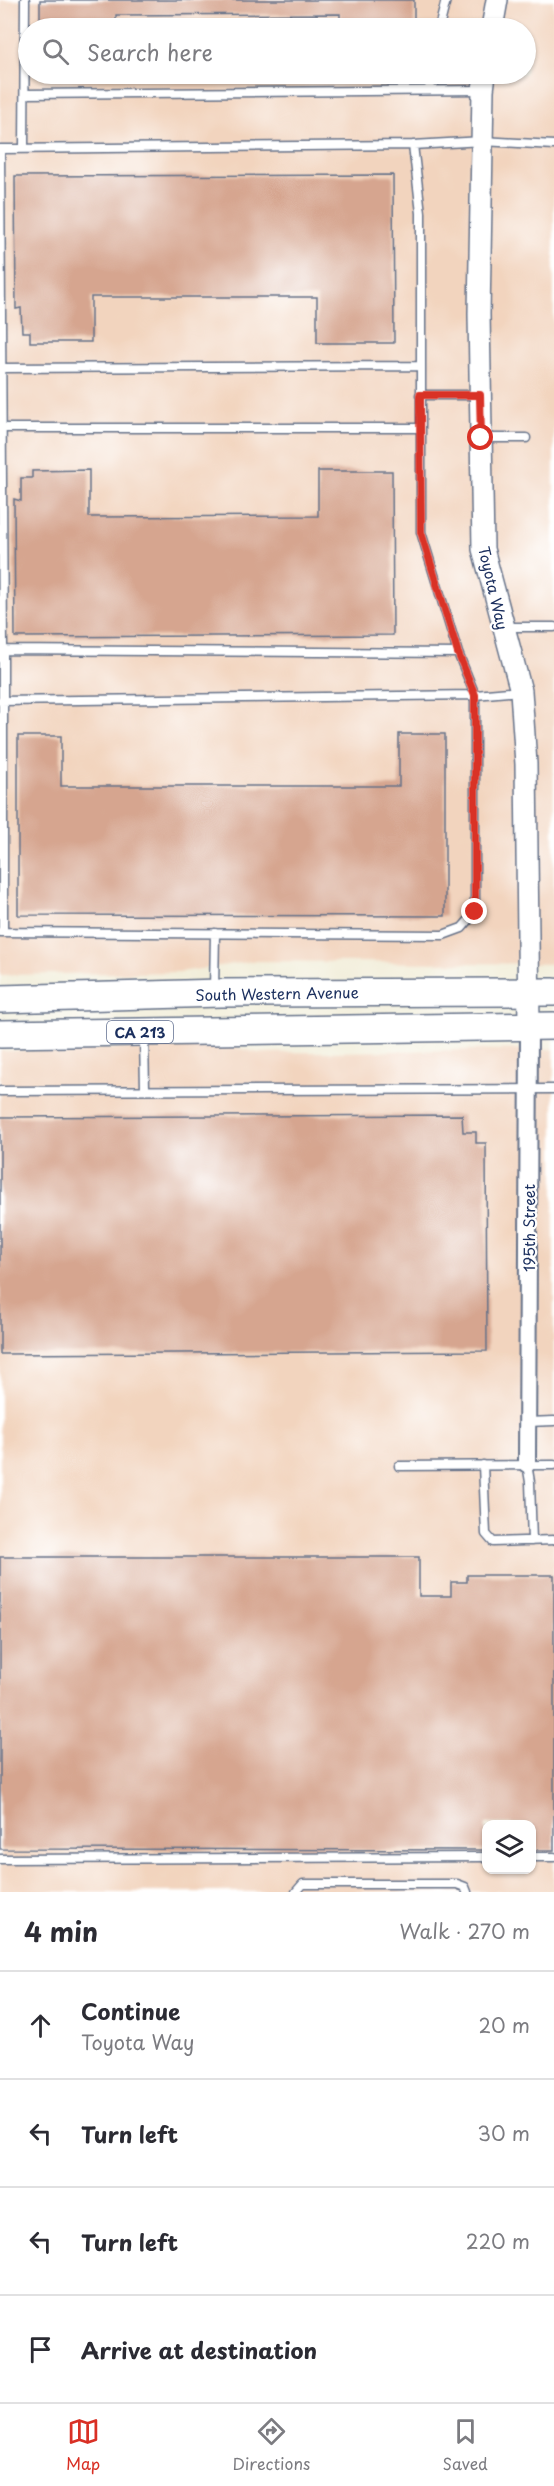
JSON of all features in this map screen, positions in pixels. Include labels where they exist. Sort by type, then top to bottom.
[{"type":"main road","name":"South Western Avenue","points":[[0,999],[214,994],[541,992]]},
{"type":"main road","name":"CA 213","points":[[0,1034],[541,1026]]},
{"type":"street","points":[[494,18],[497,0]]},
{"type":"street","name":"Toyota Way","points":[[484,84],[479,314],[483,549],[521,691],[541,992]]},
{"type":"street","name":"195th Street","points":[[527,1464],[528,1089],[541,1026],[541,992]]},
{"type":"lane","points":[[25,0],[25,18]]},
{"type":"lane","points":[[442,18],[446,0]]},
{"type":"lane","points":[[24,148],[25,84]]},
{"type":"lane","points":[[429,84],[429,90]]},
{"type":"lane","points":[[25,94],[429,90],[470,84]]},
{"type":"lane","points":[[413,145],[421,213],[421,532],[458,653],[475,695],[475,912],[462,928],[443,935],[2,932],[0,149],[413,145],[483,141],[554,145]]},
{"type":"lane","points":[[1,368],[420,366]]},
{"type":"lane","points":[[420,395],[480,395]]},
{"type":"lane","points":[[1,428],[420,428]]},
{"type":"lane","points":[[481,438],[526,438]]},
{"type":"lane","points":[[503,627],[554,627]]},
{"type":"lane","points":[[3,650],[458,653]]},
{"type":"lane","points":[[1,701],[475,695],[521,691]]},
{"type":"lane","points":[[214,994],[215,933]]},
{"type":"lane","points":[[144,1032],[145,1089]]},
{"type":"lane","points":[[0,1091],[554,1089]]},
{"type":"lane","points":[[527,1422],[554,1421]]},
{"type":"lane","points":[[527,1464],[530,1482],[532,1541]]},
{"type":"lane","points":[[483,1465],[486,1534],[493,1542],[554,1540]]},
{"type":"lane","points":[[399,1466],[554,1465]]},
{"type":"lane","points":[[0,1859],[482,1857]]},
{"type":"lane","points":[[536,1857],[554,1857]]},
{"type":"lane","points":[[296,1892],[303,1884],[457,1884],[465,1887],[467,1892]]},
{"type":"shaded area","points":[[0,0],[554,0],[554,964],[253,961],[180,972],[0,975]]},
{"type":"shaded area","points":[[229,1046],[259,1053],[554,1049],[554,1892],[0,1892],[0,1051]]},
{"type":"building","points":[[40,0],[414,0],[414,18],[340,18],[340,14],[116,15],[116,18],[40,18]]},
{"type":"building","points":[[393,175],[394,343],[317,343],[317,297],[91,297],[91,342],[30,342],[30,332],[22,332],[21,308],[16,309],[15,176]]},
{"type":"building","points":[[89,470],[89,517],[318,516],[318,471],[392,471],[393,635],[15,637],[14,499],[21,501],[21,478],[32,478],[32,471]]},
{"type":"building","points":[[399,734],[445,734],[445,916],[18,915],[18,736],[61,736],[61,786],[399,786]]},
{"type":"building","points":[[462,1115],[463,1132],[476,1132],[476,1143],[486,1143],[487,1351],[0,1354],[0,1117]]},
{"type":"building","points":[[0,1557],[419,1557],[419,1596],[451,1596],[451,1582],[467,1582],[467,1575],[554,1575],[554,1850],[536,1850],[536,1820],[482,1820],[482,1850],[0,1849]]},
{"type":"route","points":[[475,912],[475,695],[458,653],[421,532],[420,395],[480,395],[481,438]]}]
